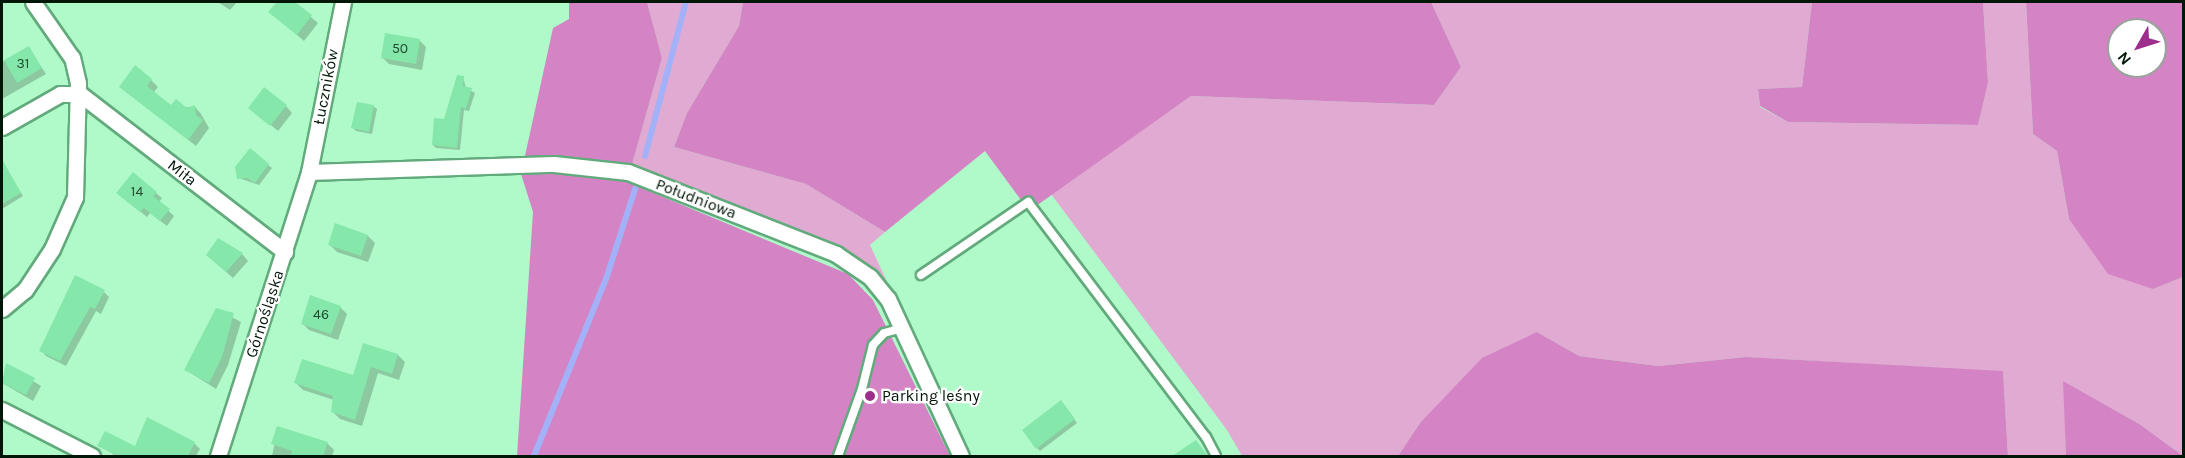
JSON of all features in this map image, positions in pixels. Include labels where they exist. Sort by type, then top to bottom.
[{"type":"street","points":[[2,309],[26,290],[52,249],[75,197],[80,94],[72,58],[33,2]]},
{"type":"street","name":"Łuczników","points":[[309,172],[344,2]]},
{"type":"street","points":[[2,127],[60,94],[80,94]]},
{"type":"street","name":"Miła","points":[[80,94],[285,252]]},
{"type":"street","name":"Południowa","points":[[309,172],[555,164],[628,172],[836,254],[870,277],[904,328],[961,456]]},
{"type":"street","name":"Górnośląska","points":[[218,456],[309,172]]},
{"type":"street","points":[[2,410],[92,456]]},
{"type":"lane","points":[[921,275],[1028,202],[1206,437],[1216,456]]},
{"type":"lane","points":[[838,456],[862,389],[873,345],[884,333],[904,328]]},
{"type":"shaded area","points":[[569,2],[647,2],[662,58],[627,182],[848,274],[873,300],[950,456],[517,456],[533,212],[521,174],[553,28],[569,19]]},
{"type":"shaded area","points":[[647,2],[743,2],[739,26],[687,113],[674,147],[806,184],[885,232],[870,245],[888,284],[856,256],[781,222],[632,164],[662,58]]},
{"type":"shaded area","points":[[743,2],[1431,2],[1461,67],[1434,105],[1191,96],[1029,211],[985,151],[885,232],[806,184],[674,147],[687,113],[739,26]]},
{"type":"shaded area","points":[[1431,2],[1812,2],[1802,87],[1758,89],[1760,107],[1788,122],[1978,125],[1988,83],[1983,2],[2026,2],[2033,134],[2057,151],[2069,219],[2153,289],[2183,277],[2183,456],[2141,425],[2064,382],[2066,456],[2008,456],[2003,372],[1746,357],[1658,366],[1579,356],[1537,332],[1420,423],[1398,456],[1242,456],[1227,430],[1051,194],[1191,96],[1434,105],[1461,67]]},
{"type":"shaded area","points":[[1812,2],[1983,2],[1988,83],[1978,125],[1788,122],[1760,106],[1758,89],[1802,87]]},
{"type":"shaded area","points":[[2026,2],[2183,2],[2183,277],[2153,289],[2108,274],[2069,219],[2057,151],[2033,134]]},
{"type":"shaded area","points":[[1537,332],[1579,356],[1658,366],[1746,357],[2003,371],[2008,456],[1398,456],[1420,423],[1482,358]]},
{"type":"shaded area","points":[[2063,381],[2141,425],[2183,456],[2066,456]]},
{"type":"building","points":[[277,2],[295,2],[312,15],[297,35],[268,12]]},
{"type":"building","points":[[385,33],[420,39],[416,64],[381,58]]},
{"type":"building","points":[[29,46],[42,68],[17,83],[4,60]]},
{"type":"building","points":[[135,65],[152,79],[147,86],[171,105],[176,99],[187,108],[195,105],[196,115],[203,120],[188,140],[119,87]]},
{"type":"building","points":[[457,75],[464,76],[463,86],[472,88],[466,109],[461,107],[457,148],[432,145],[434,118],[444,119]]},
{"type":"building","points":[[264,87],[287,105],[270,126],[248,108]]},
{"type":"building","points":[[357,102],[374,105],[369,132],[351,128]]},
{"type":"building","points":[[250,148],[269,164],[255,183],[247,178],[237,179],[235,167]]},
{"type":"building","points":[[2,159],[21,193],[2,204]]},
{"type":"building","points":[[133,172],[157,192],[153,196],[170,209],[160,221],[144,208],[140,212],[116,193]]},
{"type":"building","points":[[335,223],[368,235],[361,256],[328,245]]},
{"type":"building","points":[[218,238],[243,253],[226,272],[206,255]]},
{"type":"building","points":[[75,275],[105,290],[95,309],[90,307],[60,361],[39,351]]},
{"type":"building","points":[[310,295],[341,306],[331,334],[301,324]]},
{"type":"building","points":[[216,308],[234,313],[222,357],[209,383],[184,370]]},
{"type":"building","points":[[363,343],[398,354],[392,374],[371,367],[355,420],[331,412],[333,396],[294,383],[302,359],[353,375]]},
{"type":"building","points":[[6,363],[35,378],[26,395],[2,383]]},
{"type":"building","points":[[1061,400],[1075,419],[1036,449],[1022,430]]},
{"type":"building","points":[[147,417],[195,442],[188,456],[119,456],[97,446],[105,431],[135,446]]},
{"type":"building","points":[[277,426],[328,442],[323,456],[290,456],[292,451],[271,444]]},
{"type":"building","points":[[1196,440],[1208,456],[1172,456]]},
{"type":"waterway","points":[[645,156],[686,2]]},
{"type":"waterway","points":[[534,456],[606,279],[635,189]]},
{"type":"place","name":"Parking leśny","points":[[870,396]]}]
